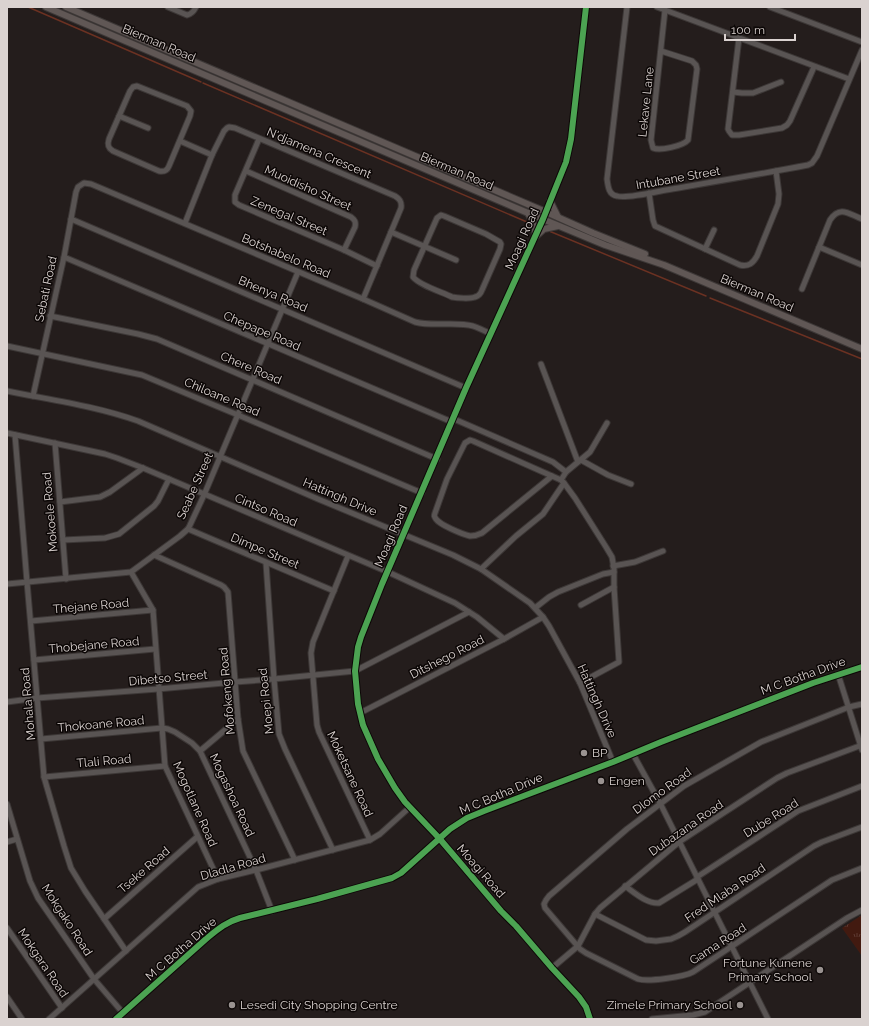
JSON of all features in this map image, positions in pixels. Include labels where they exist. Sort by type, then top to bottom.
[{"type":"main road","name":"Bierman Road","points":[[46,7],[528,213],[605,245],[664,264],[862,348]]},
{"type":"main road","name":"Bierman Road","points":[[66,7],[558,218],[690,272],[862,348]]},
{"type":"main road","points":[[550,201],[558,218]]},
{"type":"main road","points":[[528,213],[533,223],[535,236],[544,229],[560,226]]},
{"type":"street","points":[[168,7],[184,14],[193,13],[196,7]]},
{"type":"street","name":"Moagi Road","points":[[586,7],[569,150],[566,162],[543,219],[466,388],[422,494],[403,534],[361,637],[355,670],[360,713],[365,730],[378,759],[395,788],[410,808],[439,838],[501,911],[583,1001],[588,1009],[590,1019]]},
{"type":"street","name":"Intubane Street","points":[[627,7],[607,180],[608,186],[613,194],[617,196],[623,197],[649,193],[776,171],[812,163],[815,160],[862,50]]},
{"type":"street","points":[[657,7],[849,79]]},
{"type":"street","points":[[770,7],[862,42]]},
{"type":"street","name":"Lekave Lane","points":[[661,51],[692,61],[696,65],[697,69],[688,140],[682,144],[657,149],[653,148],[651,140],[665,10]]},
{"type":"street","points":[[739,38],[728,129],[732,135],[738,136],[782,128],[787,125],[814,66]]},
{"type":"street","points":[[733,92],[753,93],[781,82]]},
{"type":"street","points":[[135,86],[139,86],[187,106],[191,112],[168,168],[164,171],[159,171],[113,151],[108,147],[108,141],[119,116],[131,89],[135,86]]},
{"type":"street","points":[[119,116],[148,128]]},
{"type":"street","name":"N'djamena Crescent","points":[[185,223],[212,156],[224,131],[227,128],[232,127],[398,198],[401,202],[401,208],[363,299]]},
{"type":"street","name":"Zenegal Street","points":[[259,139],[235,195],[237,204],[344,250],[377,266]]},
{"type":"street","points":[[180,141],[212,156]]},
{"type":"street","name":"Muoidisho Street","points":[[246,171],[354,219],[356,224],[355,228],[344,250]]},
{"type":"street","points":[[649,193],[652,220],[655,226],[740,265],[748,265],[752,263],[757,256],[778,204],[776,171]]},
{"type":"street","name":"Botshabelo Road","points":[[78,187],[84,183],[91,184],[415,322],[428,324],[468,325],[479,328],[491,334]]},
{"type":"street","name":"Sebati Road","points":[[33,396],[78,187]]},
{"type":"street","points":[[802,289],[830,220],[837,212],[844,212],[862,220]]},
{"type":"street","points":[[440,216],[444,216],[486,234],[498,240],[501,244],[481,293],[476,297],[452,297],[414,279],[414,270],[424,246],[437,218],[440,216]]},
{"type":"street","name":"Bhenya Road","points":[[71,219],[466,388]]},
{"type":"street","points":[[705,249],[714,230]]},
{"type":"street","points":[[391,232],[456,260]]},
{"type":"street","points":[[819,247],[862,265]]},
{"type":"street","name":"Chepape Road","points":[[64,257],[268,344],[553,462],[566,472]]},
{"type":"street","name":"Seabe Street","points":[[7,584],[131,572],[188,529],[204,495],[219,456],[238,415],[298,272]]},
{"type":"street","name":"Chere Road","points":[[50,316],[157,339],[437,459]]},
{"type":"street","name":"Chiloane Road","points":[[7,346],[142,375],[422,494]]},
{"type":"street","points":[[541,364],[580,461],[631,484]]},
{"type":"street","name":"Hattingh Drive","points":[[7,390],[98,409],[127,417],[453,555],[481,569],[524,599],[543,617],[580,683],[613,762]]},
{"type":"street","points":[[481,569],[516,536],[543,514],[566,472],[590,452],[607,423]]},
{"type":"street","name":"Cintso Road","points":[[7,433],[105,454],[143,468],[388,572],[455,603],[504,639]]},
{"type":"street","name":"Mohala Road","points":[[15,435],[44,777],[71,868],[126,951]]},
{"type":"street","points":[[552,476],[478,535],[470,536],[455,530],[438,522],[434,516],[435,509],[447,479],[463,446],[467,441],[473,441],[552,476],[562,481],[575,498],[606,547],[612,558],[614,566],[619,662],[580,683]]},
{"type":"street","name":"Mokoele Road","points":[[55,443],[66,579]]},
{"type":"street","points":[[60,502],[100,497],[110,492],[143,468]]},
{"type":"street","points":[[63,540],[105,538],[118,534],[154,506],[169,479]]},
{"type":"street","name":"Dimpe Street","points":[[188,529],[334,591]]},
{"type":"street","points":[[614,566],[635,562],[663,551]]},
{"type":"street","name":"Mofokeng Road","points":[[154,556],[221,585],[226,590],[229,600],[238,720],[244,753],[295,860]]},
{"type":"street","name":"Moketsane Road","points":[[348,556],[313,642],[311,653],[319,732],[370,840]]},
{"type":"street","name":"Moepi Road","points":[[266,563],[274,679],[280,739],[333,850]]},
{"type":"street","name":"Mogotlane Road","points":[[131,572],[153,610],[165,766],[218,879]]},
{"type":"street","points":[[535,608],[558,592],[603,574],[614,572]]},
{"type":"street","points":[[581,604],[614,587]]},
{"type":"street","name":"Thejane Road","points":[[31,621],[153,610]]},
{"type":"street","name":"Dibetso Street","points":[[7,702],[37,698],[313,676],[355,670],[469,612]]},
{"type":"street","name":"Ditshego Road","points":[[360,713],[504,639],[543,617]]},
{"type":"street","name":"Thobejane Road","points":[[34,660],[155,649]]},
{"type":"street","name":"M C Botha Drive","points":[[116,1019],[220,928],[228,923],[392,878],[401,873],[439,838],[458,823],[480,813],[741,711],[838,674],[862,667]]},
{"type":"street","points":[[838,674],[862,747]]},
{"type":"street","name":"Dlomo Road","points":[[578,946],[545,908],[545,902],[549,896],[605,848],[660,803],[684,786],[761,742],[849,707],[862,704]]},
{"type":"street","points":[[200,751],[238,720]]},
{"type":"street","name":"Thokoane Road","points":[[41,739],[162,728]]},
{"type":"street","name":"Mogashoa Road","points":[[162,728],[175,732],[192,743],[200,751],[256,870],[272,911]]},
{"type":"street","name":"Dubazana Road","points":[[552,968],[578,946],[595,914],[600,908],[679,842],[782,775],[862,747]]},
{"type":"street","points":[[633,754],[660,803],[768,1019]]},
{"type":"street","name":"Tlali Road","points":[[44,777],[165,766]]},
{"type":"street","name":"Dube Road","points":[[625,886],[646,900],[653,903],[659,903],[798,811],[862,786]]},
{"type":"street","name":"Mokgako Road","points":[[7,804],[30,881],[36,894],[94,979],[123,1013]]},
{"type":"street","name":"Dladla Road","points":[[49,1019],[198,887],[218,879],[370,840],[380,834],[410,808]]},
{"type":"street","name":"Fred Mlaba Road","points":[[595,914],[644,939],[653,941],[671,939],[678,936],[814,846],[862,827]]},
{"type":"street","name":"Tseke Road","points":[[104,919],[197,837]]},
{"type":"street","points":[[7,842],[18,839]]},
{"type":"street","name":"Gama Road","points":[[578,946],[586,953],[636,979],[644,980],[680,977],[690,974],[832,880],[862,868]]},
{"type":"street","points":[[652,1019],[693,1015],[701,1016],[847,918],[862,910]]},
{"type":"street","name":"Mokgara Road","points":[[7,928],[62,1008]]},
{"type":"street","points":[[7,997],[22,1019]]},
{"type":"green space","points":[[862,915],[862,956],[842,928]]},
{"type":"waterway","points":[[28,7],[201,82]]},
{"type":"waterway","points":[[203,83],[527,222]]},
{"type":"waterway","points":[[549,231],[706,296]]},
{"type":"waterway","points":[[710,298],[862,359]]},
{"type":"cycle path","points":[[586,7],[571,139],[566,162],[543,219],[466,388],[382,584],[361,637],[358,647],[355,671],[358,704],[363,725],[378,759],[395,788],[405,802],[439,838],[501,911],[579,997],[586,1007],[590,1019]]},
{"type":"cycle path","points":[[116,1019],[206,939],[230,922],[240,918],[317,899],[392,878],[401,873],[450,829],[467,818],[813,683],[862,667]]},
{"type":"place","name":"BP","points":[[584,753]]},
{"type":"place","name":"Engen","points":[[601,781]]},
{"type":"place","name":"Fortune Kunene Primary School","points":[[820,970]]},
{"type":"place","name":"Lesedi City Shopping Centre","points":[[232,1005]]},
{"type":"place","name":"Zimele Primary School","points":[[740,1005]]}]
